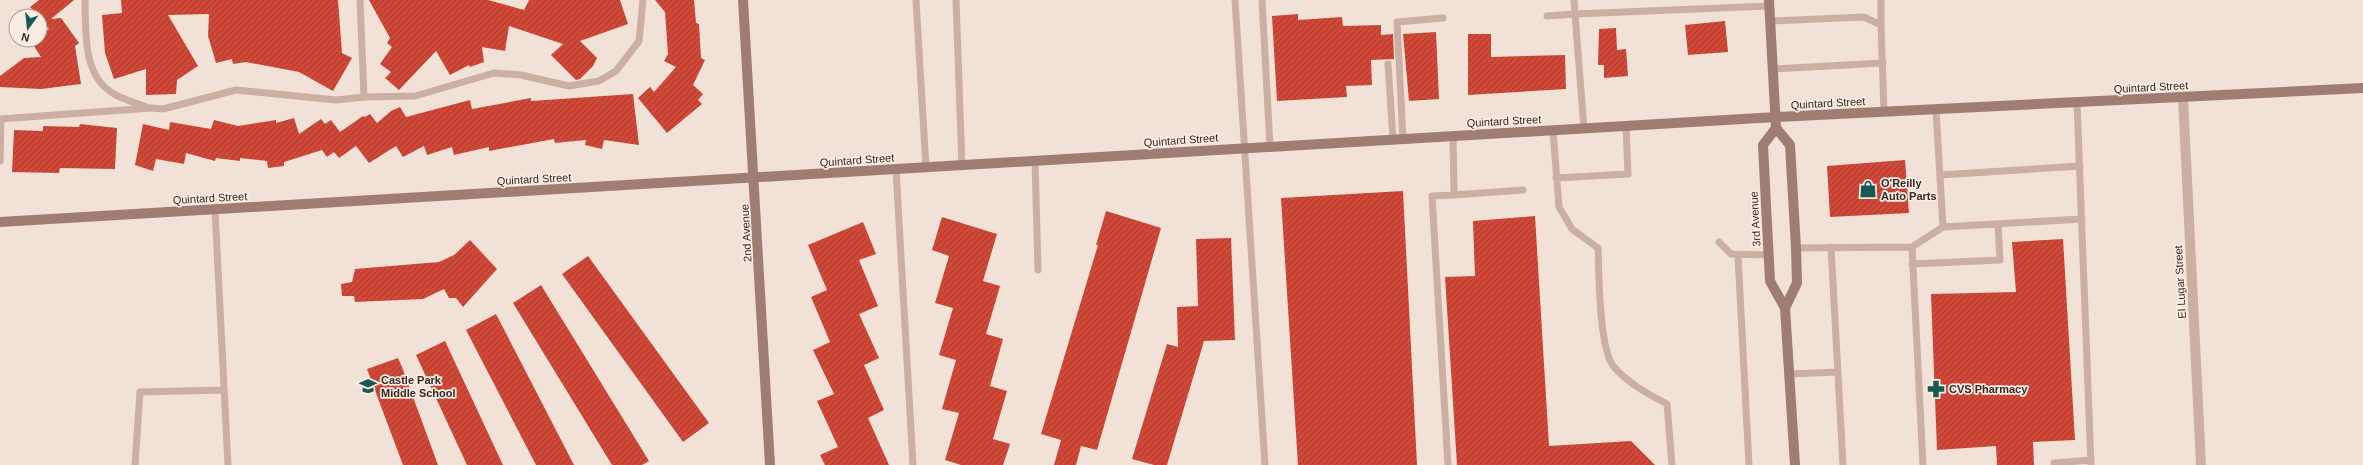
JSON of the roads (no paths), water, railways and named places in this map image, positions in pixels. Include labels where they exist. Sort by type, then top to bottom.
[{"type":"street","name":"2nd Avenue","points":[[743,0],[755,178],[770,465]]},
{"type":"street","points":[[1769,3],[1776,128],[1790,145],[1798,283],[1785,308]]},
{"type":"street","name":"Quintard Street","points":[[0,222],[1776,117],[2363,88]]},
{"type":"street","name":"El Lugar Street","points":[[2183,98],[2202,465]]},
{"type":"street","name":"3rd Avenue","points":[[1776,128],[1763,145],[1770,281],[1785,308],[1795,465]]},
{"type":"lane","points":[[85,0],[86,41],[91,66],[101,83],[113,94],[150,108]]},
{"type":"lane","points":[[360,0],[364,97]]},
{"type":"lane","points":[[0,161],[1,119],[150,108],[163,109],[236,90],[336,100],[364,97],[414,96],[494,73],[522,75],[569,86],[599,81],[616,71],[640,41],[643,0]]},
{"type":"lane","points":[[916,0],[926,167]]},
{"type":"lane","points":[[956,0],[962,166]]},
{"type":"lane","points":[[1235,0],[1265,465]]},
{"type":"lane","points":[[1262,0],[1270,146]]},
{"type":"lane","points":[[1574,0],[1584,129]]},
{"type":"lane","points":[[1881,0],[1884,112]]},
{"type":"lane","points":[[1548,16],[1769,3]]},
{"type":"lane","points":[[1770,21],[1864,17],[1881,25]]},
{"type":"lane","points":[[1404,139],[1397,22],[1443,18]]},
{"type":"lane","points":[[1773,69],[1883,63]]},
{"type":"lane","points":[[1388,64],[1393,140]]},
{"type":"lane","points":[[2054,465],[2054,463],[2091,463],[2077,103]]},
{"type":"lane","points":[[1936,110],[1943,227]]},
{"type":"lane","points":[[1556,178],[1628,174],[1626,126]]},
{"type":"lane","points":[[1553,131],[1558,207],[1572,228],[1598,248],[1599,289],[1606,344],[1613,366],[1637,388],[1667,404],[1672,465]]},
{"type":"lane","points":[[1453,136],[1454,195]]},
{"type":"lane","points":[[1035,161],[1038,270]]},
{"type":"lane","points":[[1940,175],[2080,166]]},
{"type":"lane","points":[[896,169],[913,465]]},
{"type":"lane","points":[[1448,465],[1432,196],[1524,190]]},
{"type":"lane","points":[[215,210],[228,465]]},
{"type":"lane","points":[[1796,248],[1912,247],[1943,227],[2082,219]]},
{"type":"lane","points":[[1912,264],[2000,260],[1998,224]]},
{"type":"lane","points":[[1719,242],[1731,254],[1738,256],[1769,255]]},
{"type":"lane","points":[[1831,247],[1842,465]]},
{"type":"lane","points":[[1912,247],[1923,465]]},
{"type":"lane","points":[[1738,256],[1749,465]]},
{"type":"lane","points":[[1790,374],[1838,372]]},
{"type":"lane","points":[[135,465],[140,392],[224,390]]},
{"type":"place","name":"O'Reilly Auto Parts","points":[[1868,189]]},
{"type":"place","name":"Castle Park Middle School","points":[[368,386]]},
{"type":"place","name":"CVS Pharmacy","points":[[1936,389]]}]
